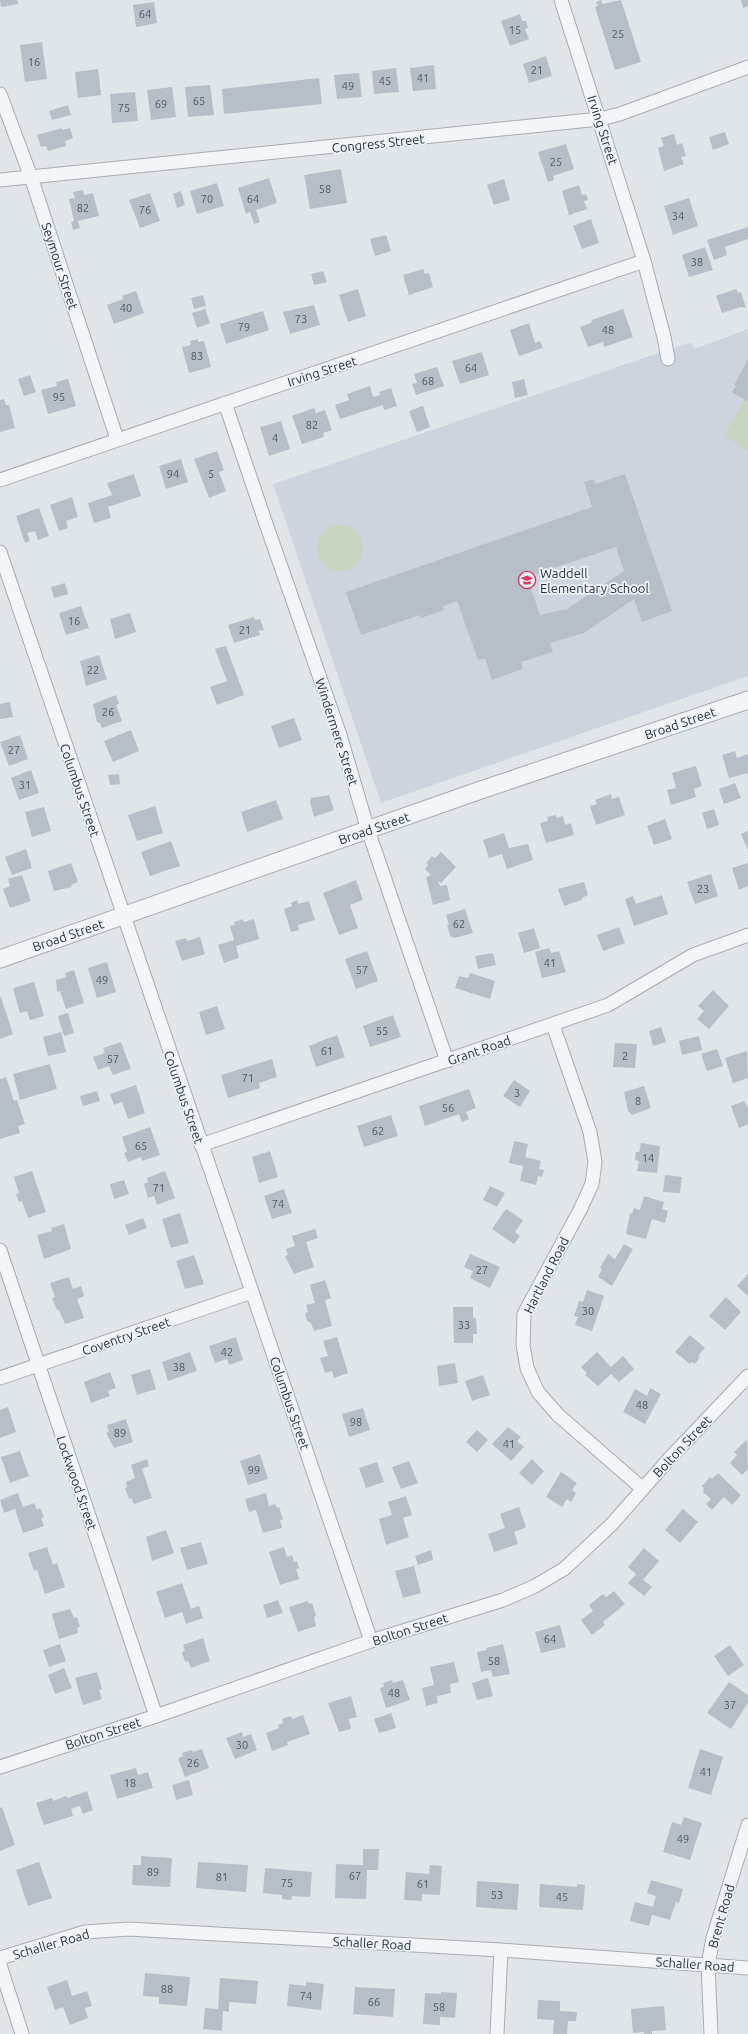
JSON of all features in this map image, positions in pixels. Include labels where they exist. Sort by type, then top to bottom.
[{"type":"street","name":"Irving Street","points":[[561,0],[644,261],[664,337],[668,359]]},
{"type":"street","name":"Congress Street","points":[[0,180],[600,119],[620,114],[748,67]]},
{"type":"street","name":"Seymour Street","points":[[0,94],[31,177],[117,439]]},
{"type":"street","name":"Irving Street","points":[[0,480],[644,261]]},
{"type":"street","name":"Windermere Street","points":[[226,403],[265,521],[340,735],[368,830],[447,1061]]},
{"type":"street","name":"Columbus Street","points":[[0,552],[371,1641]]},
{"type":"street","name":"Broad Street","points":[[0,959],[368,830],[748,700]]},
{"type":"street","name":"Grant Road","points":[[201,1145],[608,1005],[693,955],[748,935]]},
{"type":"street","name":"Hartland Road","points":[[553,1025],[590,1132],[595,1162],[592,1184],[580,1210],[524,1314],[524,1352],[528,1368],[538,1392],[558,1415],[643,1489]]},
{"type":"street","name":"Lockwood Street","points":[[0,1250],[156,1716]]},
{"type":"street","name":"Coventry Street","points":[[0,1378],[252,1292]]},
{"type":"street","name":"Bolton Street","points":[[0,1767],[156,1716],[371,1641],[503,1600],[535,1586],[564,1569],[587,1549],[612,1524],[669,1459],[748,1376]]},
{"type":"street","name":"Brent Road","points":[[711,2034],[708,1965],[713,1938],[748,1825]]},
{"type":"street","name":"Schaller Road","points":[[0,1958],[85,1932],[129,1929],[502,1950],[748,1968]]},
{"type":"street","points":[[497,2034],[502,1950]]},
{"type":"street","points":[[0,1965],[22,2034]]},
{"type":"shaded area","name":"Waddell Elementary School","points":[[748,329],[748,676],[381,803],[273,484],[691,342],[694,349]]},
{"type":"green space","points":[[745,399],[748,400],[748,450],[724,436]]},
{"type":"green space","points":[[335,525],[345,525],[353,529],[359,535],[363,543],[363,553],[359,561],[353,567],[345,571],[335,571],[327,567],[321,561],[317,553],[317,543],[321,535],[327,529]]},
{"type":"building","points":[[0,0],[17,0],[18,4],[1,7]]},
{"type":"building","points":[[601,0],[602,4],[621,0],[641,62],[615,70],[595,7],[598,6],[596,2]]},
{"type":"building","points":[[741,0],[748,0],[748,6],[743,8]]},
{"type":"building","points":[[154,2],[157,23],[136,27],[133,5]]},
{"type":"building","points":[[520,14],[522,21],[526,21],[528,28],[525,29],[529,39],[510,46],[501,21]]},
{"type":"building","points":[[42,42],[47,79],[25,82],[20,45]]},
{"type":"building","points":[[546,56],[552,76],[529,83],[523,64]]},
{"type":"building","points":[[434,65],[436,89],[413,91],[410,68]]},
{"type":"building","points":[[396,68],[399,92],[374,94],[372,71]]},
{"type":"building","points":[[98,69],[101,95],[78,98],[75,72]]},
{"type":"building","points":[[359,73],[362,97],[337,99],[334,75]]},
{"type":"building","points":[[319,78],[322,104],[224,114],[222,89]]},
{"type":"building","points":[[210,85],[214,115],[188,117],[185,87]]},
{"type":"building","points":[[172,87],[176,117],[151,120],[147,90]]},
{"type":"building","points":[[135,92],[138,121],[112,123],[110,94]]},
{"type":"building","points":[[68,105],[71,115],[52,120],[49,111]]},
{"type":"building","points":[[62,128],[62,130],[70,128],[73,138],[65,141],[66,146],[48,151],[46,146],[41,147],[37,135]]},
{"type":"building","points":[[725,132],[729,144],[713,150],[709,137]]},
{"type":"building","points":[[674,134],[677,145],[682,143],[686,156],[681,157],[684,164],[664,171],[658,148],[664,146],[661,138]]},
{"type":"building","points":[[566,144],[574,169],[553,176],[554,180],[548,182],[538,152]]},
{"type":"building","points":[[341,169],[347,203],[310,209],[304,175]]},
{"type":"building","points":[[269,178],[277,203],[256,210],[260,222],[254,224],[250,212],[246,214],[238,188]]},
{"type":"building","points":[[504,179],[510,200],[494,205],[487,185]]},
{"type":"building","points":[[217,183],[224,206],[197,214],[190,191]]},
{"type":"building","points":[[579,185],[582,195],[586,194],[588,200],[584,201],[587,209],[569,215],[562,191]]},
{"type":"building","points":[[83,190],[84,195],[93,193],[99,216],[78,221],[80,228],[73,230],[71,222],[74,221],[69,199],[75,198],[73,192]]},
{"type":"building","points":[[181,191],[185,205],[177,208],[173,194]]},
{"type":"building","points":[[150,193],[160,221],[140,228],[129,200]]},
{"type":"building","points":[[689,198],[698,226],[673,235],[664,206]]},
{"type":"building","points":[[591,219],[599,243],[582,249],[573,226]]},
{"type":"building","points":[[748,227],[748,239],[725,247],[727,255],[714,260],[707,240]]},
{"type":"building","points":[[386,235],[391,251],[375,256],[370,239]]},
{"type":"building","points":[[705,247],[713,270],[689,277],[682,255]]},
{"type":"building","points":[[423,269],[425,274],[429,273],[433,287],[409,295],[403,275]]},
{"type":"building","points":[[323,271],[327,282],[314,285],[311,274]]},
{"type":"building","points":[[358,289],[366,316],[348,322],[339,295]]},
{"type":"building","points":[[736,289],[738,293],[741,292],[746,308],[741,307],[722,313],[716,296]]},
{"type":"building","points":[[136,291],[144,313],[114,324],[107,305],[123,299],[122,296]]},
{"type":"building","points":[[203,295],[206,306],[194,309],[191,298]]},
{"type":"building","points":[[314,305],[320,325],[290,334],[283,312]]},
{"type":"building","points":[[205,309],[210,323],[197,328],[192,313]]},
{"type":"building","points":[[623,309],[633,337],[604,347],[603,342],[588,347],[580,327],[591,323],[592,320]]},
{"type":"building","points":[[263,311],[269,330],[226,344],[220,324]]},
{"type":"building","points":[[529,323],[535,343],[540,341],[543,348],[519,356],[510,330]]},
{"type":"building","points":[[198,339],[198,342],[204,341],[211,367],[189,373],[182,347],[191,345],[190,341]]},
{"type":"building","points":[[482,352],[489,375],[460,384],[452,361]]},
{"type":"building","points":[[748,359],[747,401],[732,392],[736,386],[734,385]]},
{"type":"building","points":[[437,367],[444,386],[416,395],[412,384],[417,383],[414,374]]},
{"type":"building","points":[[30,375],[36,392],[24,396],[18,379]]},
{"type":"building","points":[[68,379],[76,406],[48,414],[41,390],[57,386],[56,382]]},
{"type":"building","points":[[524,379],[528,395],[515,398],[512,382]]},
{"type":"building","points":[[370,386],[373,397],[380,395],[379,392],[391,388],[397,406],[384,410],[383,405],[340,419],[335,405],[349,400],[347,394]]},
{"type":"building","points":[[4,399],[6,405],[9,405],[15,428],[0,432],[0,400]]},
{"type":"building","points":[[423,406],[430,427],[417,432],[409,411]]},
{"type":"building","points":[[314,408],[316,413],[325,410],[332,430],[323,433],[324,437],[302,444],[292,416]]},
{"type":"building","points":[[281,421],[290,449],[269,456],[260,427]]},
{"type":"building","points":[[217,451],[224,470],[219,472],[226,491],[209,498],[194,459]]},
{"type":"building","points":[[181,459],[188,482],[166,489],[159,466]]},
{"type":"building","points":[[134,474],[141,496],[108,507],[111,518],[94,523],[88,503],[112,495],[107,483]]},
{"type":"building","points":[[625,474],[672,611],[642,622],[634,599],[584,633],[550,643],[553,652],[521,662],[523,669],[492,680],[485,658],[478,660],[457,601],[443,606],[444,610],[421,618],[420,615],[361,635],[346,592],[592,507],[584,482],[593,479],[595,484]],"holes":[[[616,547],[624,571],[567,609],[540,615],[527,577]]]},
{"type":"building","points":[[72,497],[78,517],[66,521],[68,528],[59,531],[50,505]]},
{"type":"building","points":[[39,508],[49,536],[38,540],[35,531],[27,533],[30,541],[25,543],[16,516]]},
{"type":"building","points":[[65,583],[68,594],[54,598],[51,587]]},
{"type":"building","points":[[81,606],[89,628],[66,635],[59,613]]},
{"type":"building","points":[[130,613],[136,632],[115,639],[110,619]]},
{"type":"building","points":[[254,617],[255,620],[260,619],[264,630],[258,631],[260,635],[234,643],[228,625]]},
{"type":"building","points":[[226,646],[244,695],[217,705],[210,687],[227,681],[215,649]]},
{"type":"building","points":[[99,655],[107,679],[86,686],[80,661]]},
{"type":"building","points":[[116,695],[119,704],[116,705],[122,721],[102,728],[100,723],[97,722],[93,704]]},
{"type":"building","points":[[10,702],[13,717],[0,719],[0,704]]},
{"type":"building","points":[[294,718],[302,740],[279,748],[271,726]]},
{"type":"building","points":[[131,730],[139,751],[113,762],[104,741]]},
{"type":"building","points":[[20,735],[28,759],[9,766],[0,742]]},
{"type":"building","points":[[735,751],[737,758],[748,754],[748,773],[729,778],[722,755]]},
{"type":"building","points":[[696,766],[702,786],[694,789],[696,797],[671,805],[667,790],[676,788],[672,773]]},
{"type":"building","points":[[31,770],[39,793],[19,800],[11,778]]},
{"type":"building","points":[[119,774],[120,784],[110,785],[108,775]]},
{"type":"building","points":[[735,783],[741,798],[724,804],[719,789]]},
{"type":"building","points":[[611,794],[612,799],[619,797],[625,815],[596,825],[590,806],[597,804],[595,800]]},
{"type":"building","points":[[329,795],[334,810],[314,817],[310,802],[311,798]]},
{"type":"building","points":[[276,800],[283,819],[247,832],[241,812]]},
{"type":"building","points":[[155,806],[163,833],[137,841],[128,815]]},
{"type":"building","points":[[44,807],[51,831],[32,837],[25,812]]},
{"type":"building","points":[[714,809],[719,825],[707,829],[702,813]]},
{"type":"building","points":[[556,815],[557,818],[563,816],[565,825],[571,823],[574,835],[546,843],[540,823],[548,821],[547,817]]},
{"type":"building","points":[[665,819],[672,839],[654,845],[647,826]]},
{"type":"building","points":[[748,831],[748,850],[741,834]]},
{"type":"building","points":[[504,833],[509,848],[528,844],[533,860],[507,869],[502,854],[489,858],[483,840]]},
{"type":"building","points":[[171,841],[180,866],[150,876],[141,852]]},
{"type":"building","points":[[26,849],[32,868],[12,875],[5,857]]},
{"type":"building","points":[[441,852],[456,867],[441,883],[438,881],[440,886],[447,885],[450,900],[433,905],[426,877],[431,875],[425,869],[428,865],[426,863],[432,856],[435,858]]},
{"type":"building","points":[[71,863],[78,882],[71,885],[72,887],[54,891],[48,871]]},
{"type":"building","points":[[748,863],[748,886],[739,890],[732,868]]},
{"type":"building","points":[[711,874],[718,896],[695,904],[687,882]]},
{"type":"building","points":[[22,875],[31,901],[10,908],[3,889],[10,886],[8,879]]},
{"type":"building","points":[[356,880],[363,900],[350,905],[358,928],[339,935],[323,893]]},
{"type":"building","points":[[584,882],[588,895],[582,898],[582,900],[564,906],[558,889]]},
{"type":"building","points":[[662,895],[668,914],[634,926],[625,899],[633,896],[636,904]]},
{"type":"building","points":[[297,900],[298,904],[309,901],[315,920],[298,925],[299,930],[291,932],[284,909],[292,906],[291,903]]},
{"type":"building","points":[[465,909],[473,933],[454,938],[450,936],[446,915]]},
{"type":"building","points":[[243,919],[244,922],[254,919],[259,939],[236,946],[239,958],[224,963],[218,945],[234,940],[230,926],[235,925],[234,922]]},
{"type":"building","points":[[619,927],[625,943],[603,951],[597,935]]},
{"type":"building","points":[[534,928],[540,948],[524,953],[518,933]]},
{"type":"building","points":[[200,937],[205,954],[182,961],[175,941],[186,938],[187,941]]},
{"type":"building","points":[[549,948],[551,953],[559,951],[566,972],[542,978],[535,952]]},
{"type":"building","points":[[367,951],[378,981],[356,989],[345,959]]},
{"type":"building","points":[[493,953],[496,965],[478,969],[475,956]]},
{"type":"building","points":[[107,962],[116,992],[97,998],[88,968]]},
{"type":"building","points":[[74,970],[84,1003],[66,1009],[60,991],[57,992],[56,980],[66,977],[65,973]]},
{"type":"building","points":[[470,973],[495,981],[490,999],[455,988],[459,976],[468,978]]},
{"type":"building","points":[[34,982],[44,1016],[30,1020],[27,1011],[20,1013],[13,988]]},
{"type":"building","points":[[713,990],[729,1006],[709,1029],[697,1019],[704,1011],[698,1006]]},
{"type":"building","points":[[1,997],[13,1034],[0,1039],[0,998]]},
{"type":"building","points":[[217,1006],[225,1029],[206,1035],[199,1012]]},
{"type":"building","points":[[68,1013],[74,1033],[64,1036],[58,1016]]},
{"type":"building","points":[[393,1015],[401,1037],[370,1047],[363,1026]]},
{"type":"building","points":[[661,1027],[666,1042],[653,1046],[649,1031]]},
{"type":"building","points":[[61,1032],[66,1052],[48,1056],[43,1037]]},
{"type":"building","points":[[337,1035],[345,1057],[316,1067],[309,1046]]},
{"type":"building","points":[[699,1036],[702,1050],[682,1055],[679,1041]]},
{"type":"building","points":[[121,1042],[131,1069],[113,1075],[109,1066],[98,1070],[93,1057],[105,1053],[103,1048]]},
{"type":"building","points":[[615,1043],[637,1044],[635,1068],[613,1067]]},
{"type":"building","points":[[717,1049],[723,1066],[707,1071],[701,1054]]},
{"type":"building","points":[[747,1051],[748,1078],[733,1083],[725,1058]]},
{"type":"building","points":[[272,1059],[277,1077],[259,1083],[260,1088],[228,1098],[221,1075]]},
{"type":"building","points":[[50,1064],[57,1089],[20,1100],[13,1074]]},
{"type":"building","points":[[6,1077],[14,1101],[17,1100],[25,1124],[18,1126],[20,1133],[0,1139],[0,1079]]},
{"type":"building","points":[[514,1080],[530,1091],[520,1107],[503,1096]]},
{"type":"building","points":[[136,1085],[145,1113],[128,1119],[122,1102],[114,1105],[110,1094]]},
{"type":"building","points":[[644,1086],[651,1108],[632,1115],[628,1111],[624,1092]]},
{"type":"building","points":[[469,1089],[476,1108],[466,1112],[469,1119],[462,1122],[459,1114],[425,1126],[419,1106]]},
{"type":"building","points":[[97,1091],[100,1101],[83,1106],[80,1096]]},
{"type":"building","points":[[744,1101],[748,1108],[748,1124],[739,1128],[731,1106]]},
{"type":"building","points":[[391,1115],[398,1136],[364,1147],[357,1126]]},
{"type":"building","points":[[150,1127],[160,1155],[142,1161],[141,1157],[128,1162],[124,1153],[127,1152],[122,1137]]},
{"type":"building","points":[[514,1141],[528,1144],[525,1157],[541,1161],[539,1169],[544,1170],[542,1177],[538,1176],[536,1185],[520,1181],[523,1166],[509,1163]]},
{"type":"building","points":[[641,1143],[660,1146],[657,1173],[637,1171],[639,1161],[635,1160],[636,1152],[639,1152]]},
{"type":"building","points":[[270,1151],[278,1177],[259,1183],[252,1157]]},
{"type":"building","points":[[32,1171],[46,1212],[28,1218],[22,1201],[19,1202],[16,1194],[19,1193],[14,1177]]},
{"type":"building","points":[[165,1171],[175,1198],[157,1205],[154,1196],[148,1198],[144,1184],[148,1182],[147,1178]]},
{"type":"building","points":[[665,1175],[682,1177],[680,1193],[663,1192]]},
{"type":"building","points":[[124,1180],[129,1194],[114,1199],[110,1184]]},
{"type":"building","points":[[490,1186],[505,1193],[497,1207],[483,1200]]},
{"type":"building","points":[[284,1189],[292,1213],[272,1219],[264,1196]]},
{"type":"building","points":[[644,1196],[664,1202],[662,1209],[668,1211],[665,1223],[652,1219],[646,1239],[626,1234],[630,1213],[632,1214],[634,1208],[640,1210]]},
{"type":"building","points":[[506,1209],[523,1220],[515,1232],[520,1236],[514,1244],[492,1229]]},
{"type":"building","points":[[180,1213],[189,1243],[171,1248],[162,1219]]},
{"type":"building","points":[[143,1218],[147,1228],[129,1235],[125,1225]]},
{"type":"building","points":[[64,1224],[71,1249],[44,1259],[37,1235],[52,1231],[51,1228]]},
{"type":"building","points":[[315,1229],[318,1238],[306,1242],[314,1267],[294,1274],[285,1256],[288,1255],[286,1249],[295,1246],[292,1236]]},
{"type":"building","points":[[624,1244],[633,1249],[612,1286],[598,1277],[602,1269],[600,1268],[608,1254],[615,1259]]},
{"type":"building","points":[[470,1254],[500,1267],[490,1288],[470,1278],[473,1271],[464,1267]]},
{"type":"building","points":[[194,1255],[204,1284],[185,1289],[176,1261]]},
{"type":"building","points":[[748,1274],[748,1296],[737,1286]]},
{"type":"building","points":[[69,1277],[73,1289],[81,1286],[84,1296],[77,1299],[84,1318],[65,1324],[52,1298],[55,1297],[50,1283]]},
{"type":"building","points":[[325,1280],[331,1298],[325,1300],[332,1326],[314,1331],[311,1323],[307,1321],[305,1313],[308,1312],[306,1305],[315,1303],[310,1285]]},
{"type":"building","points":[[587,1290],[604,1296],[592,1331],[575,1325],[578,1317],[574,1316],[579,1301],[583,1302]]},
{"type":"building","points":[[726,1297],[741,1312],[725,1330],[709,1316]]},
{"type":"building","points":[[453,1307],[473,1307],[473,1317],[476,1319],[477,1334],[473,1334],[473,1343],[454,1343]]},
{"type":"building","points":[[690,1335],[705,1348],[698,1356],[700,1357],[695,1364],[692,1362],[690,1364],[675,1352]]},
{"type":"building","points":[[236,1337],[243,1360],[229,1365],[227,1359],[215,1363],[209,1346]]},
{"type":"building","points":[[337,1337],[348,1373],[334,1378],[332,1371],[325,1373],[320,1358],[328,1356],[323,1341]]},
{"type":"building","points":[[190,1352],[197,1371],[168,1381],[162,1362]]},
{"type":"building","points":[[597,1352],[611,1367],[623,1356],[634,1369],[619,1382],[611,1374],[598,1386],[585,1375],[587,1373],[581,1367]]},
{"type":"building","points":[[455,1363],[458,1383],[439,1386],[437,1366]]},
{"type":"building","points":[[150,1369],[156,1389],[137,1395],[131,1375]]},
{"type":"building","points":[[110,1372],[116,1388],[108,1391],[110,1396],[91,1403],[84,1382]]},
{"type":"building","points":[[483,1375],[490,1395],[472,1401],[465,1381]]},
{"type":"building","points":[[650,1388],[661,1394],[645,1424],[623,1412],[635,1389],[647,1396]]},
{"type":"building","points":[[8,1407],[16,1432],[0,1438],[0,1410]]},
{"type":"building","points":[[363,1408],[370,1430],[349,1437],[342,1414]]},
{"type":"building","points":[[126,1419],[133,1442],[114,1448],[106,1433],[109,1432],[107,1425]]},
{"type":"building","points":[[508,1427],[521,1437],[517,1441],[524,1447],[511,1461],[492,1444]]},
{"type":"building","points":[[477,1430],[488,1440],[477,1452],[466,1442]]},
{"type":"building","points":[[747,1439],[748,1469],[742,1475],[730,1463],[737,1455],[734,1452]]},
{"type":"building","points":[[20,1451],[29,1476],[10,1483],[1,1457]]},
{"type":"building","points":[[260,1454],[268,1479],[248,1485],[240,1461]]},
{"type":"building","points":[[147,1459],[149,1466],[142,1469],[152,1498],[134,1504],[131,1498],[129,1499],[125,1488],[127,1487],[126,1482],[135,1478],[131,1465]]},
{"type":"building","points":[[532,1459],[544,1471],[532,1485],[519,1473]]},
{"type":"building","points":[[409,1461],[418,1483],[401,1489],[392,1467]]},
{"type":"building","points":[[377,1462],[384,1482],[366,1488],[359,1468]]},
{"type":"building","points":[[561,1472],[577,1483],[572,1490],[576,1493],[571,1502],[567,1499],[562,1507],[546,1497]]},
{"type":"building","points":[[718,1473],[741,1495],[732,1505],[724,1497],[712,1510],[706,1504],[711,1499],[703,1492],[704,1488],[702,1486],[710,1477],[712,1479]]},
{"type":"building","points":[[18,1493],[23,1507],[34,1503],[37,1510],[40,1508],[44,1517],[41,1518],[44,1526],[23,1533],[15,1509],[4,1513],[0,1500]]},
{"type":"building","points":[[266,1493],[269,1506],[275,1504],[277,1508],[279,1507],[283,1519],[280,1520],[282,1528],[263,1533],[256,1510],[249,1512],[245,1499]]},
{"type":"building","points":[[406,1496],[412,1515],[403,1518],[409,1537],[386,1545],[379,1519],[392,1515],[388,1502]]},
{"type":"building","points":[[519,1507],[526,1527],[514,1532],[518,1544],[494,1552],[488,1534],[505,1528],[500,1514]]},
{"type":"building","points":[[683,1509],[698,1522],[680,1543],[665,1530]]},
{"type":"building","points":[[166,1530],[174,1553],[152,1561],[146,1537]]},
{"type":"building","points":[[201,1542],[208,1564],[187,1570],[180,1548]]},
{"type":"building","points":[[47,1547],[53,1565],[57,1563],[65,1587],[45,1594],[37,1570],[34,1571],[28,1553]]},
{"type":"building","points":[[284,1547],[287,1557],[292,1555],[294,1562],[297,1561],[299,1568],[296,1569],[299,1579],[280,1585],[269,1552]]},
{"type":"building","points":[[644,1548],[659,1561],[643,1580],[652,1587],[644,1596],[628,1583],[636,1574],[628,1567]]},
{"type":"building","points":[[431,1550],[433,1560],[418,1565],[415,1556]]},
{"type":"building","points":[[414,1566],[421,1593],[403,1598],[395,1571]]},
{"type":"building","points":[[182,1583],[191,1609],[199,1606],[203,1618],[186,1624],[182,1612],[165,1618],[156,1592]]},
{"type":"building","points":[[614,1591],[625,1604],[603,1622],[605,1625],[592,1635],[581,1620],[593,1611],[589,1605],[603,1594],[606,1597]]},
{"type":"building","points":[[278,1600],[283,1613],[267,1618],[263,1605]]},
{"type":"building","points":[[308,1601],[309,1604],[312,1603],[316,1616],[314,1617],[316,1626],[298,1632],[289,1607]]},
{"type":"building","points":[[70,1609],[74,1618],[77,1617],[80,1627],[77,1628],[78,1633],[59,1639],[52,1614]]},
{"type":"building","points":[[560,1625],[566,1647],[541,1653],[535,1632]]},
{"type":"building","points":[[203,1638],[210,1661],[191,1668],[188,1661],[185,1662],[182,1652],[185,1651],[183,1645]]},
{"type":"building","points":[[60,1644],[66,1661],[49,1667],[43,1650]]},
{"type":"building","points":[[503,1644],[510,1674],[493,1677],[491,1670],[481,1672],[477,1652]]},
{"type":"building","points":[[730,1645],[744,1665],[728,1676],[714,1656]]},
{"type":"building","points":[[454,1662],[459,1682],[450,1684],[451,1693],[437,1696],[438,1703],[426,1706],[422,1688],[434,1685],[430,1667]]},
{"type":"building","points":[[64,1668],[72,1688],[55,1694],[48,1675]]},
{"type":"building","points":[[97,1672],[102,1689],[99,1690],[102,1699],[83,1705],[75,1678]]},
{"type":"building","points":[[488,1678],[493,1696],[477,1700],[472,1683]]},
{"type":"building","points":[[392,1680],[393,1683],[403,1680],[410,1700],[386,1708],[380,1688],[384,1687],[383,1683]]},
{"type":"building","points":[[729,1682],[748,1695],[748,1703],[731,1729],[707,1713]]},
{"type":"building","points":[[351,1696],[357,1717],[349,1719],[351,1729],[339,1732],[328,1703]]},
{"type":"building","points":[[391,1713],[396,1728],[379,1733],[374,1719]]},
{"type":"building","points":[[303,1715],[310,1734],[287,1742],[288,1745],[272,1751],[266,1733],[279,1728],[278,1725],[283,1723],[282,1719],[291,1716],[292,1719]]},
{"type":"building","points":[[242,1732],[243,1737],[251,1734],[257,1750],[235,1759],[226,1738]]},
{"type":"building","points":[[202,1749],[209,1768],[185,1777],[178,1758],[183,1756],[182,1753]]},
{"type":"building","points":[[700,1749],[723,1757],[711,1795],[688,1788]]},
{"type":"building","points":[[136,1768],[138,1775],[148,1772],[153,1788],[117,1799],[110,1775]]},
{"type":"building","points":[[189,1780],[193,1795],[176,1800],[172,1785]]},
{"type":"building","points":[[87,1791],[93,1810],[83,1814],[80,1806],[71,1809],[73,1816],[44,1825],[36,1803],[52,1798],[53,1801],[66,1796],[68,1798]]},
{"type":"building","points":[[2,1807],[15,1845],[0,1851],[0,1808]]},
{"type":"building","points":[[684,1817],[702,1823],[690,1860],[663,1852],[672,1822],[681,1825]]},
{"type":"building","points":[[363,1849],[379,1849],[378,1870],[367,1870],[366,1899],[335,1898],[336,1864],[363,1865]]},
{"type":"building","points":[[141,1856],[172,1858],[170,1887],[132,1885],[133,1865],[141,1865]]},
{"type":"building","points":[[39,1862],[52,1898],[28,1906],[16,1870]]},
{"type":"building","points":[[198,1862],[248,1865],[246,1892],[196,1888]]},
{"type":"building","points":[[430,1865],[442,1866],[440,1895],[422,1894],[422,1901],[404,1900],[406,1872],[429,1874]]},
{"type":"building","points":[[265,1868],[312,1872],[310,1897],[292,1896],[291,1900],[282,1899],[282,1895],[263,1893]]},
{"type":"building","points":[[651,1880],[683,1889],[679,1903],[676,1902],[670,1920],[652,1915],[649,1926],[630,1921],[635,1902],[653,1907],[656,1896],[647,1893]]},
{"type":"building","points":[[477,1881],[519,1884],[517,1910],[476,1907]]},
{"type":"building","points":[[540,1884],[577,1887],[577,1884],[585,1885],[583,1910],[539,1907]]},
{"type":"building","points":[[145,1973],[190,1977],[187,2006],[159,2004],[159,1997],[143,1996]]},
{"type":"building","points":[[220,1978],[258,1981],[256,2004],[229,2002],[229,2012],[223,2011],[222,2031],[203,2029],[205,2008],[218,2009]]},
{"type":"building","points":[[67,1980],[72,1996],[87,1991],[92,2006],[85,2008],[88,2018],[70,2025],[63,2007],[55,2010],[47,1987]]},
{"type":"building","points":[[306,1982],[324,1984],[321,2010],[287,2006],[289,1984],[306,1986]]},
{"type":"building","points":[[355,1987],[395,1989],[393,2017],[353,2014]]},
{"type":"building","points":[[441,1992],[457,1993],[455,2018],[440,2017],[440,2025],[423,2024],[425,1993],[441,1994]]},
{"type":"building","points":[[538,2000],[560,2001],[560,2011],[577,2012],[576,2021],[568,2021],[567,2034],[553,2034],[554,2020],[537,2019]]},
{"type":"building","points":[[664,2006],[666,2030],[652,2031],[652,2034],[644,2034],[644,2032],[633,2033],[631,2009]]},
{"type":"place","name":"Waddell Elementary School","points":[[527,580]]}]
